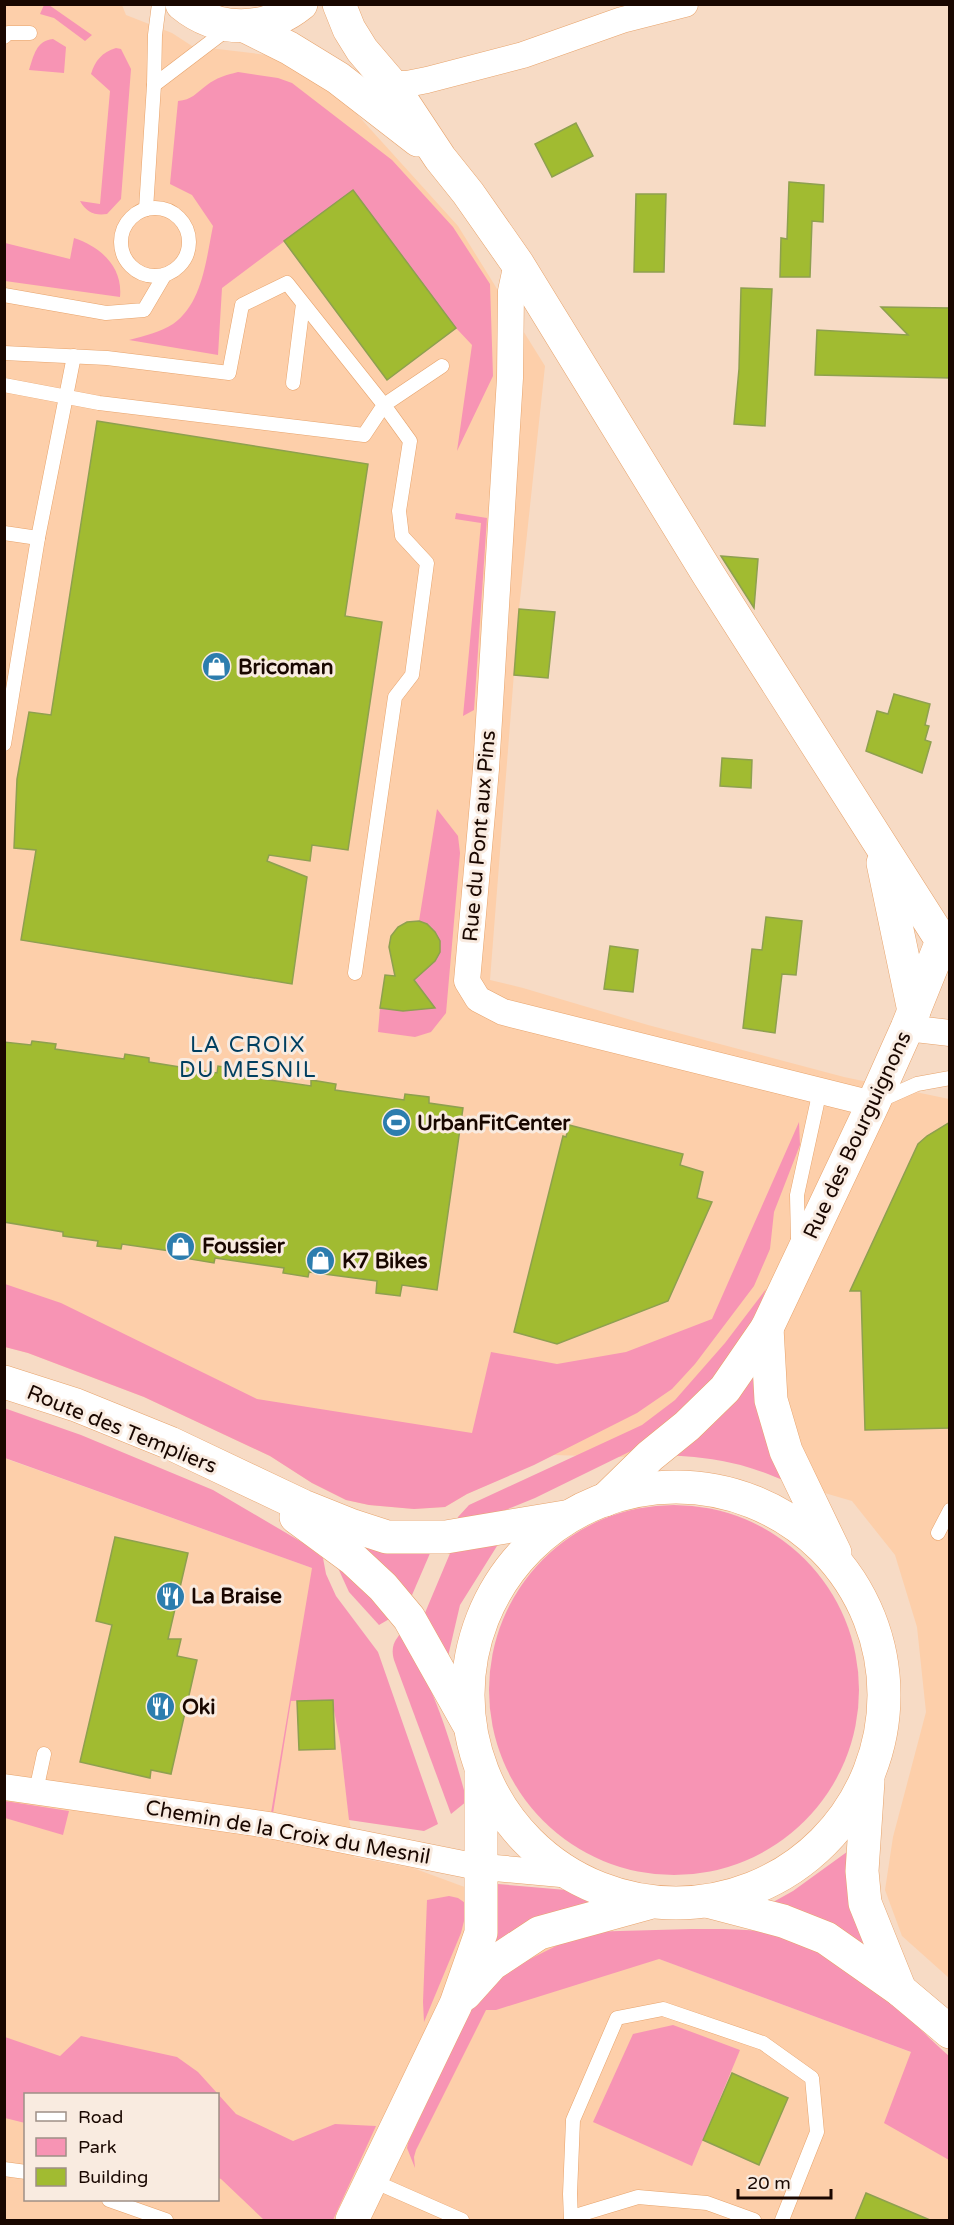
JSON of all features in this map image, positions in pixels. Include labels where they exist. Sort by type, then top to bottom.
[{"type":"street","points":[[182,4],[192,13],[222,25],[239,26],[264,24],[293,11],[301,4]]},
{"type":"street","points":[[339,4],[349,29],[362,51],[392,84],[440,158],[468,193],[517,263],[708,574],[880,846],[947,939]]},
{"type":"street","points":[[392,84],[427,80],[522,55],[622,12],[685,4]]},
{"type":"street","points":[[239,26],[290,48],[338,78],[440,158]]},
{"type":"street","name":"Rue du Pont aux Pins","points":[[517,263],[511,291],[510,378],[486,769],[467,981],[478,999],[503,1012],[873,1104]]},
{"type":"street","points":[[880,846],[910,1020],[950,1033]]},
{"type":"street","name":"Rue des Bourguignons","points":[[605,1500],[725,1389],[767,1328],[873,1104],[947,939]]},
{"type":"street","points":[[767,1328],[771,1400],[786,1451],[842,1569],[862,1599],[876,1634],[884,1669],[885,1706],[881,1733],[868,1777],[862,1871],[865,1903],[900,1990]]},
{"type":"street","name":"Route des Templiers","points":[[4,1382],[76,1405],[170,1443],[239,1478],[353,1526],[387,1537],[446,1537],[569,1517]]},
{"type":"street","name":"Route des Templiers","points":[[239,1478],[324,1536],[383,1587],[409,1618],[470,1727]]},
{"type":"street","points":[[842,1569],[812,1537],[776,1512],[735,1496],[692,1488],[648,1489],[605,1500],[569,1517],[536,1541],[508,1572],[488,1607],[474,1645],[468,1686],[470,1727],[481,1768],[497,1800],[517,1829],[543,1854],[572,1875],[612,1893],[654,1902],[707,1901],[758,1886],[804,1860],[842,1822],[868,1777]]},
{"type":"street","points":[[352,2220],[456,2004],[481,1933],[481,1768]]},
{"type":"street","name":"Chemin de la Croix du Mesnil","points":[[4,1787],[269,1825],[482,1867],[572,1875]]},
{"type":"street","points":[[707,1901],[783,1921],[825,1938],[900,1990],[950,2032]]},
{"type":"street","points":[[456,2004],[492,1964],[539,1933],[654,1902]]},
{"type":"lane","points":[[147,209],[155,35],[159,4]]},
{"type":"lane","points":[[154,85],[239,26]]},
{"type":"lane","points":[[4,37],[8,33],[30,33]]},
{"type":"lane","points":[[4,295],[106,313],[144,309],[164,276],[182,264],[189,244],[188,233],[177,216],[157,208],[147,209],[129,220],[121,239],[122,250],[133,268],[142,274],[164,276]]},
{"type":"lane","points":[[4,353],[106,358],[229,373],[242,305],[287,283],[410,441],[399,511],[402,536],[427,563],[412,675],[395,697],[355,973]]},
{"type":"lane","points":[[293,383],[303,304]]},
{"type":"lane","points":[[4,744],[38,538],[74,356]]},
{"type":"lane","points":[[4,385],[99,403],[364,435],[384,405],[442,366]]},
{"type":"lane","points":[[4,533],[38,538]]},
{"type":"lane","points":[[873,1104],[917,1083],[950,1078]]},
{"type":"lane","points":[[799,1259],[796,1195],[820,1090]]},
{"type":"lane","points":[[938,1533],[950,1510]]},
{"type":"lane","points":[[36,1791],[44,1754]]},
{"type":"lane","points":[[754,2220],[707,2202],[638,2197],[572,2219],[570,2194],[573,2120],[617,2018],[663,2009],[763,2043],[812,2078],[817,2133],[782,2220]]},
{"type":"lane","points":[[4,2169],[24,2172]]},
{"type":"lane","points":[[371,2180],[462,2220]]},
{"type":"lane","points":[[114,2201],[166,2220]]},
{"type":"shaded area","points":[[4,5],[122,5],[126,15],[172,33],[192,46],[276,56],[335,90],[458,226],[545,366],[519,609],[490,980],[844,1077],[949,1099],[949,1978],[902,1936],[885,1890],[893,1837],[926,1712],[917,1627],[895,1555],[852,1501],[787,1482],[754,1467],[712,1457],[554,1455],[467,1494],[445,1507],[414,1509],[369,1505],[346,1500],[312,1483],[270,1456],[144,1397],[28,1353],[5,1347]]},
{"type":"shaded area","points":[[4,1458],[312,1568],[340,1742],[354,1857],[413,1868],[927,2058],[949,2078],[949,2220],[5,2220]]},
{"type":"green space","points":[[44,5],[49,5],[92,35],[85,41],[54,18],[40,14]]},
{"type":"green space","points":[[53,39],[66,47],[64,73],[29,70],[39,46]]},
{"type":"green space","points":[[116,48],[121,49],[131,69],[121,199],[107,214],[99,214],[88,210],[80,201],[100,204],[110,91],[91,74],[100,58]]},
{"type":"green space","points":[[238,72],[278,78],[292,83],[392,160],[453,227],[490,284],[493,376],[457,451],[472,345],[456,328],[353,190],[222,288],[218,355],[129,340],[158,332],[173,324],[191,304],[202,280],[213,226],[192,195],[170,184],[178,101],[190,98],[210,83]]},
{"type":"green space","points":[[74,238],[93,247],[108,260],[118,276],[120,297],[5,281],[5,243],[70,259]]},
{"type":"green space","points":[[456,513],[487,518],[474,710],[463,716],[481,523],[455,519]]},
{"type":"green space","points":[[437,809],[458,836],[460,853],[446,1013],[431,1032],[415,1037],[378,1032],[380,1008],[422,1009],[426,1006],[406,996],[417,972],[433,962],[438,955],[439,947],[435,933],[419,921]]},
{"type":"green space","points":[[799,1122],[800,1145],[774,1212],[770,1249],[754,1286],[695,1364],[672,1389],[637,1413],[534,1465],[467,1494],[445,1507],[414,1509],[369,1505],[346,1500],[312,1483],[270,1456],[144,1397],[28,1353],[5,1347],[5,1284],[61,1303],[257,1399],[472,1433],[491,1352],[557,1364],[626,1352],[712,1319]]},
{"type":"green space","points":[[766,1289],[756,1316],[722,1371],[668,1430],[631,1451],[535,1498],[498,1513],[456,1525],[458,1517],[469,1505],[642,1425],[675,1400],[725,1343]]},
{"type":"green space","points":[[757,1363],[787,1482],[728,1462],[667,1455]]},
{"type":"green space","points":[[4,1408],[81,1435],[213,1490],[305,1544],[323,1558],[326,1574],[336,1596],[378,1652],[438,1824],[424,1831],[349,1820],[340,1742],[332,1700],[291,1701],[271,1826],[269,1825],[312,1568],[5,1458]]},
{"type":"green space","points":[[656,1505],[692,1505],[728,1512],[761,1526],[792,1547],[817,1572],[838,1603],[852,1636],[859,1672],[859,1708],[852,1744],[838,1777],[817,1808],[792,1833],[761,1854],[728,1868],[692,1875],[656,1875],[620,1868],[587,1854],[556,1833],[531,1808],[510,1777],[496,1744],[489,1708],[489,1672],[496,1636],[510,1603],[531,1572],[556,1547],[587,1526],[620,1512]]},
{"type":"green space","points":[[502,1538],[460,1605],[446,1665],[422,1620],[451,1551]]},
{"type":"green space","points":[[356,1541],[431,1551],[409,1602]]},
{"type":"green space","points":[[338,1568],[363,1585],[391,1618],[379,1625],[349,1592]]},
{"type":"green space","points":[[401,1633],[413,1652],[432,1693],[448,1736],[467,1801],[451,1814],[394,1660],[393,1646]]},
{"type":"green space","points":[[5,1801],[69,1811],[63,1835],[5,1818]]},
{"type":"green space","points":[[851,1849],[876,1956],[766,1906],[793,1891]]},
{"type":"green space","points":[[498,1884],[566,1890],[597,1906],[482,1962],[494,1927]]},
{"type":"green space","points":[[449,1896],[458,1898],[468,1905],[461,1933],[424,2022],[427,1900]]},
{"type":"green space","points":[[692,1929],[756,1931],[793,1938],[838,1958],[877,1988],[949,2056],[949,2160],[884,2123],[911,2052],[659,1959],[496,2010],[486,2010],[416,2150],[415,2168],[407,2148],[408,2143],[474,2003],[506,1971],[584,1932]]},
{"type":"green space","points":[[673,2025],[740,2050],[692,2166],[593,2122],[633,2034]]},
{"type":"green space","points":[[81,2036],[177,2057],[198,2072],[217,2093],[24,2093],[24,2123],[5,2118],[5,2037],[60,2056]]},
{"type":"green space","points":[[219,2095],[236,2114],[293,2141],[335,2124],[376,2126],[333,2220],[264,2220],[219,2178]]},
{"type":"building","points":[[576,123],[593,156],[552,177],[535,144]]},
{"type":"building","points":[[789,182],[824,185],[823,222],[812,221],[810,277],[780,277],[781,238],[787,239]]},
{"type":"building","points":[[353,190],[456,328],[387,380],[284,241]]},
{"type":"building","points":[[636,194],[666,194],[664,272],[634,272]]},
{"type":"building","points":[[741,288],[772,289],[765,426],[734,424],[739,369]]},
{"type":"building","points":[[881,307],[950,308],[950,378],[815,375],[817,330],[908,335]]},
{"type":"building","name":"Bricoman","points":[[97,421],[368,464],[345,616],[382,622],[348,850],[312,845],[310,861],[269,855],[267,861],[307,877],[292,984],[21,940],[36,850],[14,848],[17,779],[29,712],[51,715]]},
{"type":"building","points":[[721,556],[758,559],[754,608]]},
{"type":"building","points":[[519,609],[555,612],[548,678],[514,675]]},
{"type":"building","points":[[894,694],[930,704],[925,725],[929,726],[925,740],[931,742],[922,773],[866,751],[877,711],[888,714]]},
{"type":"building","points":[[722,758],[752,760],[751,788],[720,786]]},
{"type":"building","points":[[766,917],[802,921],[796,975],[782,974],[775,1033],[743,1028],[752,949],[762,950]]},
{"type":"building","points":[[419,921],[427,924],[440,941],[440,952],[435,961],[414,980],[435,1008],[403,1011],[380,1008],[385,975],[395,976],[389,947],[391,936],[398,927],[407,922]]},
{"type":"building","points":[[610,946],[638,950],[633,992],[604,989]]},
{"type":"building","points":[[32,1041],[56,1044],[55,1049],[124,1059],[125,1054],[149,1058],[149,1062],[217,1073],[218,1066],[242,1070],[242,1076],[311,1086],[311,1080],[336,1084],[335,1090],[404,1100],[405,1094],[429,1097],[429,1103],[463,1108],[437,1290],[402,1285],[400,1296],[376,1293],[377,1281],[309,1272],[308,1277],[283,1273],[284,1268],[215,1258],[214,1263],[190,1259],[191,1254],[122,1244],[121,1249],[97,1246],[98,1241],[63,1236],[63,1232],[4,1222],[4,1042],[31,1045]]},
{"type":"building","points":[[950,1122],[950,1428],[865,1430],[861,1291],[850,1291],[918,1144]]},
{"type":"building","points":[[569,1125],[683,1154],[680,1165],[703,1172],[697,1198],[712,1202],[668,1301],[557,1344],[514,1332],[563,1136],[566,1137]]},
{"type":"building","points":[[115,1537],[188,1553],[168,1639],[181,1639],[177,1656],[197,1660],[171,1774],[151,1770],[150,1778],[80,1762],[112,1625],[96,1621]]},
{"type":"building","points":[[333,1700],[335,1749],[299,1750],[297,1701]]},
{"type":"building","points":[[732,2073],[788,2098],[759,2165],[703,2140]]},
{"type":"building","points":[[866,2193],[930,2220],[855,2220]]},
{"type":"place","name":"Bricoman","points":[[217,667]]},
{"type":"place","name":"UrbanFitCenter","points":[[396,1123]]},
{"type":"place","name":"Foussier","points":[[181,1246]]},
{"type":"place","name":"K7 Bikes","points":[[321,1261]]},
{"type":"place","name":"La Braise","points":[[170,1596]]},
{"type":"place","name":"Oki","points":[[161,1707]]},
{"type":"district","name":"LA CROIX DU MESNIL","points":[[248,1056]]}]
